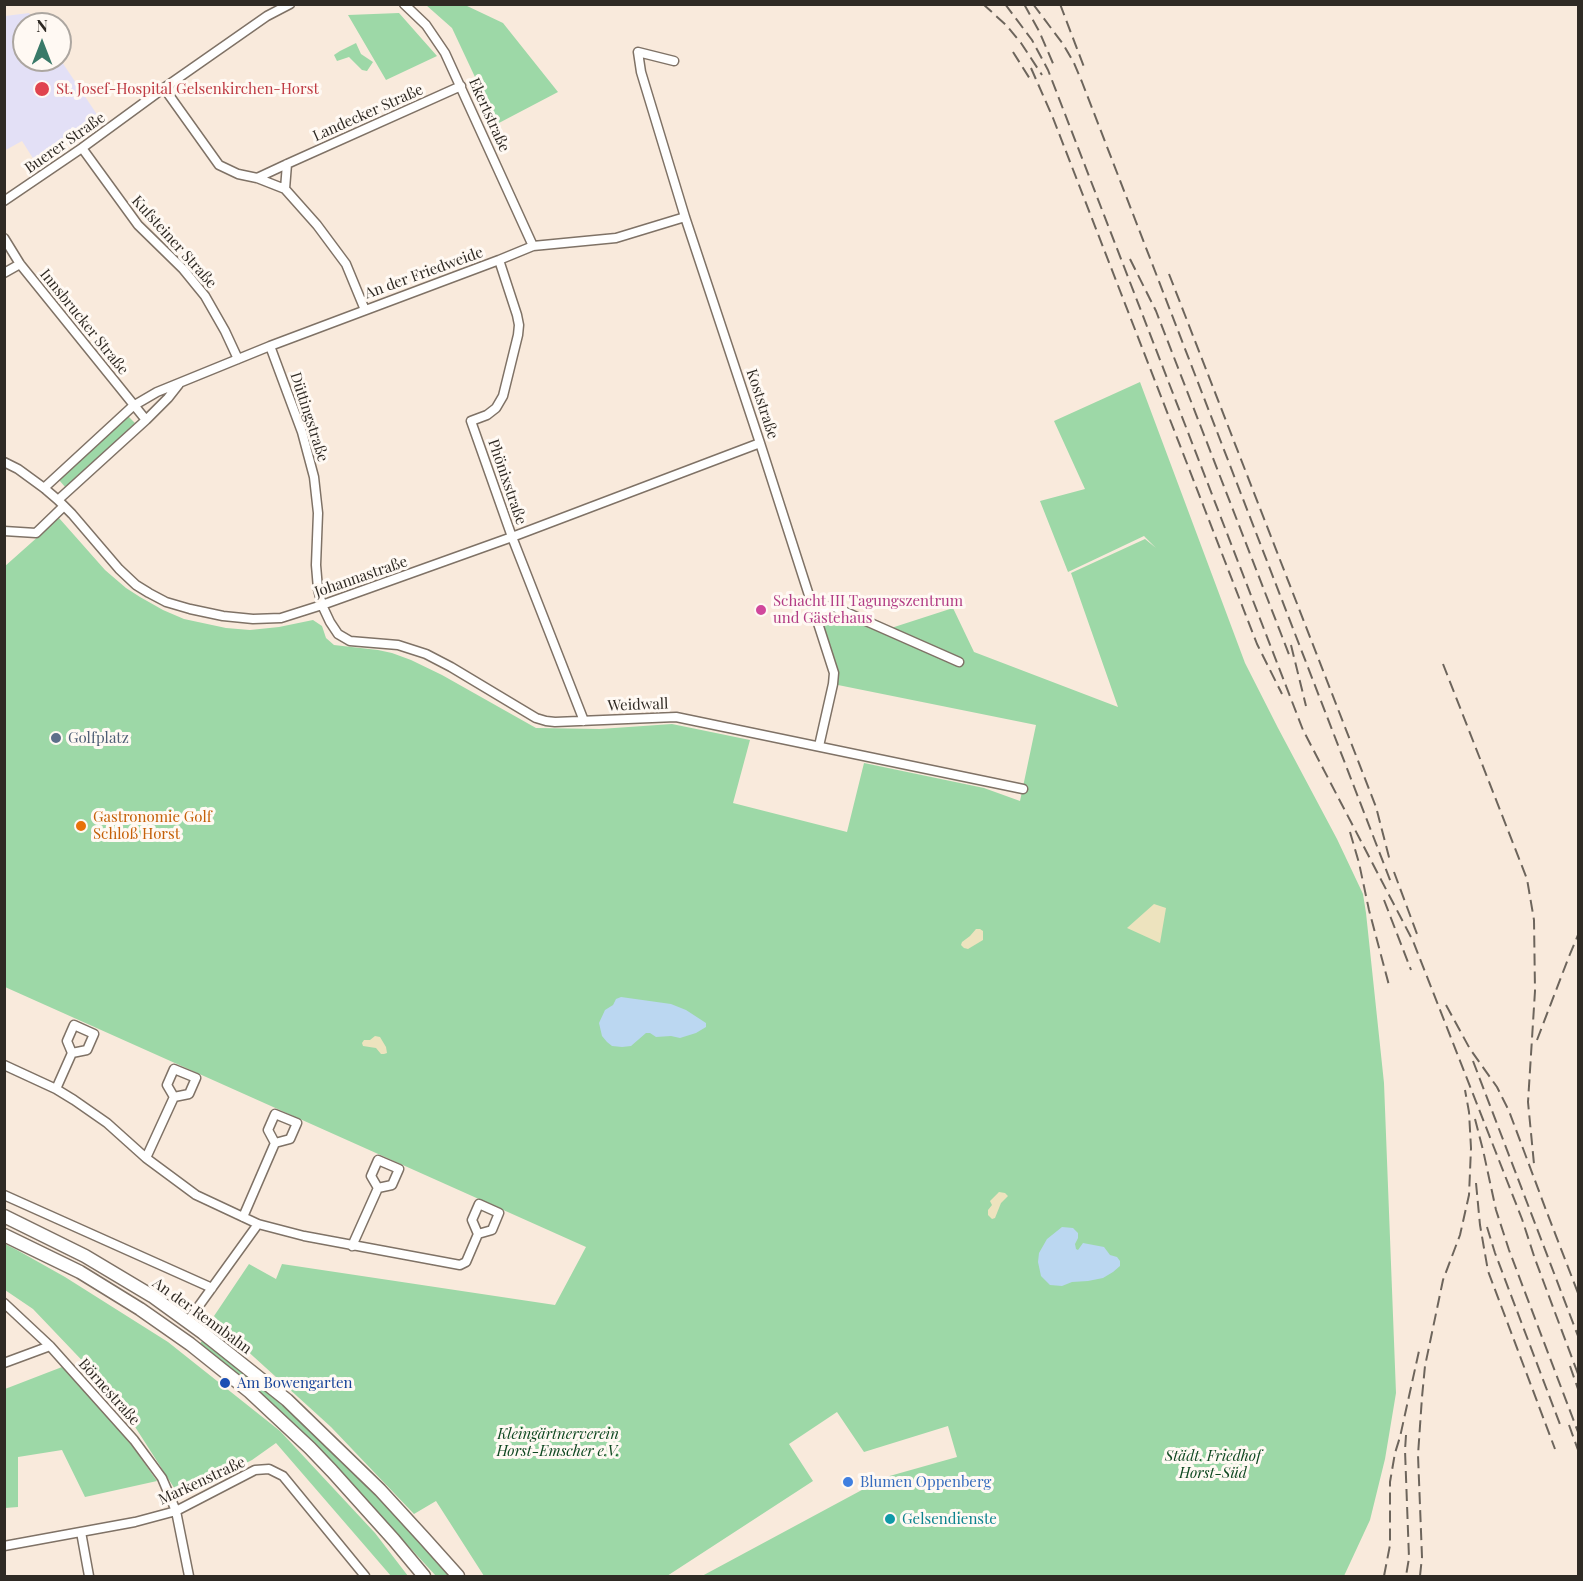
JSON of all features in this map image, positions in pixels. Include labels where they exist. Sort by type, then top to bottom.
[{"type":"main road","name":"An der Rennbahn","points":[[4,1216],[85,1256],[152,1296],[188,1321],[287,1400],[380,1490],[458,1576]]},
{"type":"main road","name":"An der Rennbahn","points":[[4,1235],[80,1272],[140,1309],[184,1339],[250,1392],[332,1471],[424,1576]]},
{"type":"street","name":"Buerer Straße","points":[[4,201],[267,16],[290,4]]},
{"type":"street","name":"Ekertstraße","points":[[404,4],[426,25],[445,53],[533,246]]},
{"type":"street","name":"Koststraße","points":[[674,61],[638,52],[641,72],[685,217],[834,673],[819,747]]},
{"type":"street","name":"Landecker Straße","points":[[257,178],[461,86]]},
{"type":"street","points":[[164,88],[219,165],[238,174],[257,178],[285,189],[317,225],[346,264],[365,310]]},
{"type":"street","name":"Kufsteiner Straße","points":[[82,148],[138,225],[183,269],[205,296],[225,331],[237,359]]},
{"type":"street","points":[[285,189],[287,164]]},
{"type":"street","name":"An der Friedweide","points":[[44,488],[133,406],[180,382],[533,246],[616,238],[685,217]]},
{"type":"street","name":"Innsbrucker Straße","points":[[4,238],[20,264],[146,420]]},
{"type":"street","name":"Phönixstraße","points":[[499,260],[517,315],[518,334],[503,396],[496,408],[487,415],[471,421],[512,537],[584,721]]},
{"type":"street","points":[[4,273],[20,264]]},
{"type":"street","name":"Düttingstraße","points":[[270,346],[302,432],[314,477],[318,513],[316,565],[322,605]]},
{"type":"street","name":"An der Friedweide","points":[[4,531],[36,533],[61,503],[168,398],[180,382]]},
{"type":"street","name":"Johannastraße","points":[[4,462],[18,469],[61,503],[136,585],[166,602],[223,616],[253,619],[281,618],[322,605],[512,537],[760,443]]},
{"type":"street","name":"Weidwall","points":[[322,605],[338,634],[350,641],[398,645],[426,654],[536,718],[555,722],[676,717],[1023,789]]},
{"type":"street","points":[[814,612],[832,606],[959,662]]},
{"type":"street","points":[[56,1089],[72,1053]]},
{"type":"street","points":[[4,1065],[74,1100],[196,1195],[258,1224],[352,1246],[460,1265],[466,1262],[478,1234]]},
{"type":"street","points":[[146,1158],[174,1097]]},
{"type":"street","points":[[243,1217],[275,1143]]},
{"type":"street","points":[[352,1246],[378,1188]]},
{"type":"street","name":"An der Rennbahn","points":[[4,1195],[212,1288]]},
{"type":"street","points":[[188,1321],[258,1224]]},
{"type":"street","name":"Börnestraße","points":[[4,1303],[50,1346],[134,1440],[162,1478],[176,1511],[189,1576]]},
{"type":"street","points":[[4,1363],[50,1346]]},
{"type":"street","name":"Markenstraße","points":[[4,1546],[135,1522],[176,1511],[255,1470],[269,1469],[283,1476],[365,1576]]},
{"type":"street","points":[[81,1532],[89,1576]]},
{"type":"shaded area","name":"St. Josef-Hospital Gelsenkirchen-Horst","points":[[12,15],[12,72],[69,72],[100,119],[36,163],[22,141],[4,151],[5,16]]},
{"type":"green space","points":[[426,5],[465,5],[503,23],[558,92],[497,124],[452,28]]},
{"type":"green space","points":[[399,13],[437,56],[386,80],[348,15]]},
{"type":"green space","points":[[356,43],[361,54],[373,62],[367,71],[362,70],[349,57],[337,61],[334,55]]},
{"type":"green space","points":[[1140,382],[1245,663],[1337,839],[1363,894],[1384,1083],[1396,1393],[1385,1459],[1370,1520],[1344,1576],[702,1576],[886,1477],[957,1457],[948,1426],[864,1452],[837,1412],[789,1444],[813,1481],[667,1576],[484,1576],[436,1501],[414,1514],[331,1427],[232,1337],[214,1316],[249,1264],[276,1279],[282,1264],[555,1305],[586,1247],[5,987],[4,567],[59,518],[105,570],[126,588],[163,610],[184,619],[226,628],[250,630],[313,620],[322,626],[326,638],[334,645],[378,650],[411,660],[536,728],[600,729],[672,724],[750,740],[733,803],[847,832],[864,763],[984,788],[1020,801],[1036,725],[833,684],[815,612],[832,606],[885,630],[953,608],[974,652],[1118,707],[1071,573],[1145,539],[1156,548],[1144,536],[1068,572],[1040,501],[1085,489],[1054,421]]},
{"type":"green space","points":[[128,416],[135,423],[66,488],[59,480]]},
{"type":"green space","points":[[5,1244],[65,1277],[168,1342],[280,1431],[375,1533],[408,1576],[391,1576],[276,1443],[252,1460],[180,1497],[114,1394],[33,1309],[5,1290]]},
{"type":"green space","points":[[204,1338],[290,1412],[351,1469],[451,1576],[436,1576],[321,1451],[199,1345]]},
{"type":"green space","points":[[62,1367],[126,1437],[157,1481],[85,1497],[62,1450],[18,1457],[18,1507],[5,1508],[5,1389]]},
{"type":"sand","points":[[1154,904],[1166,908],[1160,943],[1127,928]]},
{"type":"sand","points":[[976,929],[983,931],[983,940],[968,949],[964,948],[961,945],[962,942]]},
{"type":"sand","points":[[375,1036],[380,1037],[387,1053],[381,1054],[376,1048],[363,1046],[364,1040],[370,1040]]},
{"type":"sand","points":[[999,1192],[1008,1196],[1001,1203],[995,1218],[992,1219],[988,1215],[988,1210],[992,1205],[990,1201]]},
{"type":"water","points":[[621,997],[671,1004],[686,1010],[706,1023],[706,1027],[680,1038],[656,1037],[646,1033],[631,1046],[612,1046],[602,1036],[599,1023],[605,1010]]},
{"type":"water","points":[[1062,1227],[1073,1228],[1078,1233],[1076,1249],[1078,1250],[1083,1243],[1104,1247],[1110,1255],[1117,1257],[1120,1266],[1103,1278],[1072,1282],[1062,1286],[1050,1285],[1041,1276],[1039,1253],[1047,1239]]},
{"type":"railway","points":[[983,4],[1006,25],[1021,43],[1042,75]]},
{"type":"railway","points":[[1005,4],[1032,40],[1048,70],[1303,730],[1413,941],[1522,1219],[1578,1374]]},
{"type":"railway","points":[[1024,4],[1055,68]]},
{"type":"railway","points":[[1033,4],[1063,44],[1082,82],[1392,885]]},
{"type":"railway","points":[[1060,4],[1084,67]]},
{"type":"railway","points":[[1013,52],[1030,79]]},
{"type":"railway","points":[[1031,68],[1053,118],[1257,644],[1282,694]]},
{"type":"railway","points":[[1130,259],[1156,311],[1290,657]]},
{"type":"railway","points":[[1169,274],[1376,807],[1390,861]]},
{"type":"railway","points":[[1291,645],[1306,706]]},
{"type":"railway","points":[[1443,664],[1527,879],[1534,920],[1535,991],[1528,1102],[1534,1164]]},
{"type":"railway","points":[[1350,832],[1390,989]]},
{"type":"railway","points":[[1394,872],[1417,934]]},
{"type":"railway","points":[[1384,900],[1411,970]]},
{"type":"railway","points":[[1537,1040],[1578,935]]},
{"type":"railway","points":[[1446,1005],[1470,1049],[1497,1087],[1509,1111],[1578,1293]]},
{"type":"railway","points":[[1473,1061],[1578,1336]]},
{"type":"railway","points":[[1420,1576],[1422,1557],[1418,1455],[1422,1397],[1425,1366],[1443,1280],[1460,1235],[1469,1195],[1471,1148],[1465,1090]]},
{"type":"railway","points":[[1475,1119],[1496,1210],[1509,1250],[1578,1432]]},
{"type":"railway","points":[[1476,1183],[1488,1271],[1555,1449]]},
{"type":"railway","points":[[1487,1227],[1561,1427]]},
{"type":"railway","points":[[1384,1576],[1390,1545],[1390,1482],[1419,1351]]},
{"type":"railway","points":[[1570,1366],[1578,1389]]},
{"type":"railway","points":[[1569,1425],[1578,1450]]},
{"type":"railway","points":[[1406,1435],[1409,1558],[1406,1576]]},
{"type":"place","name":"St. Josef-Hospital Gelsenkirchen-Horst","points":[[42,89]]},
{"type":"place","name":"Schacht III Tagungszentrum und Gästehaus","points":[[761,610]]},
{"type":"place","name":"Golfplatz","points":[[56,738]]},
{"type":"place","name":"Gastronomie Golf Schloß Horst","points":[[81,826]]},
{"type":"place","name":"Am Bowengarten","points":[[225,1383]]},
{"type":"place","name":"Blumen Oppenberg","points":[[848,1482]]},
{"type":"place","name":"Gelsendienste","points":[[890,1519]]},
{"type":"park label","name":"Kleingärtnerverein Horst-Emscher e.V.","points":[[558,1442]]},
{"type":"park label","name":"Städt. Friedhof Horst-Süd","points":[[1213,1464]]}]
